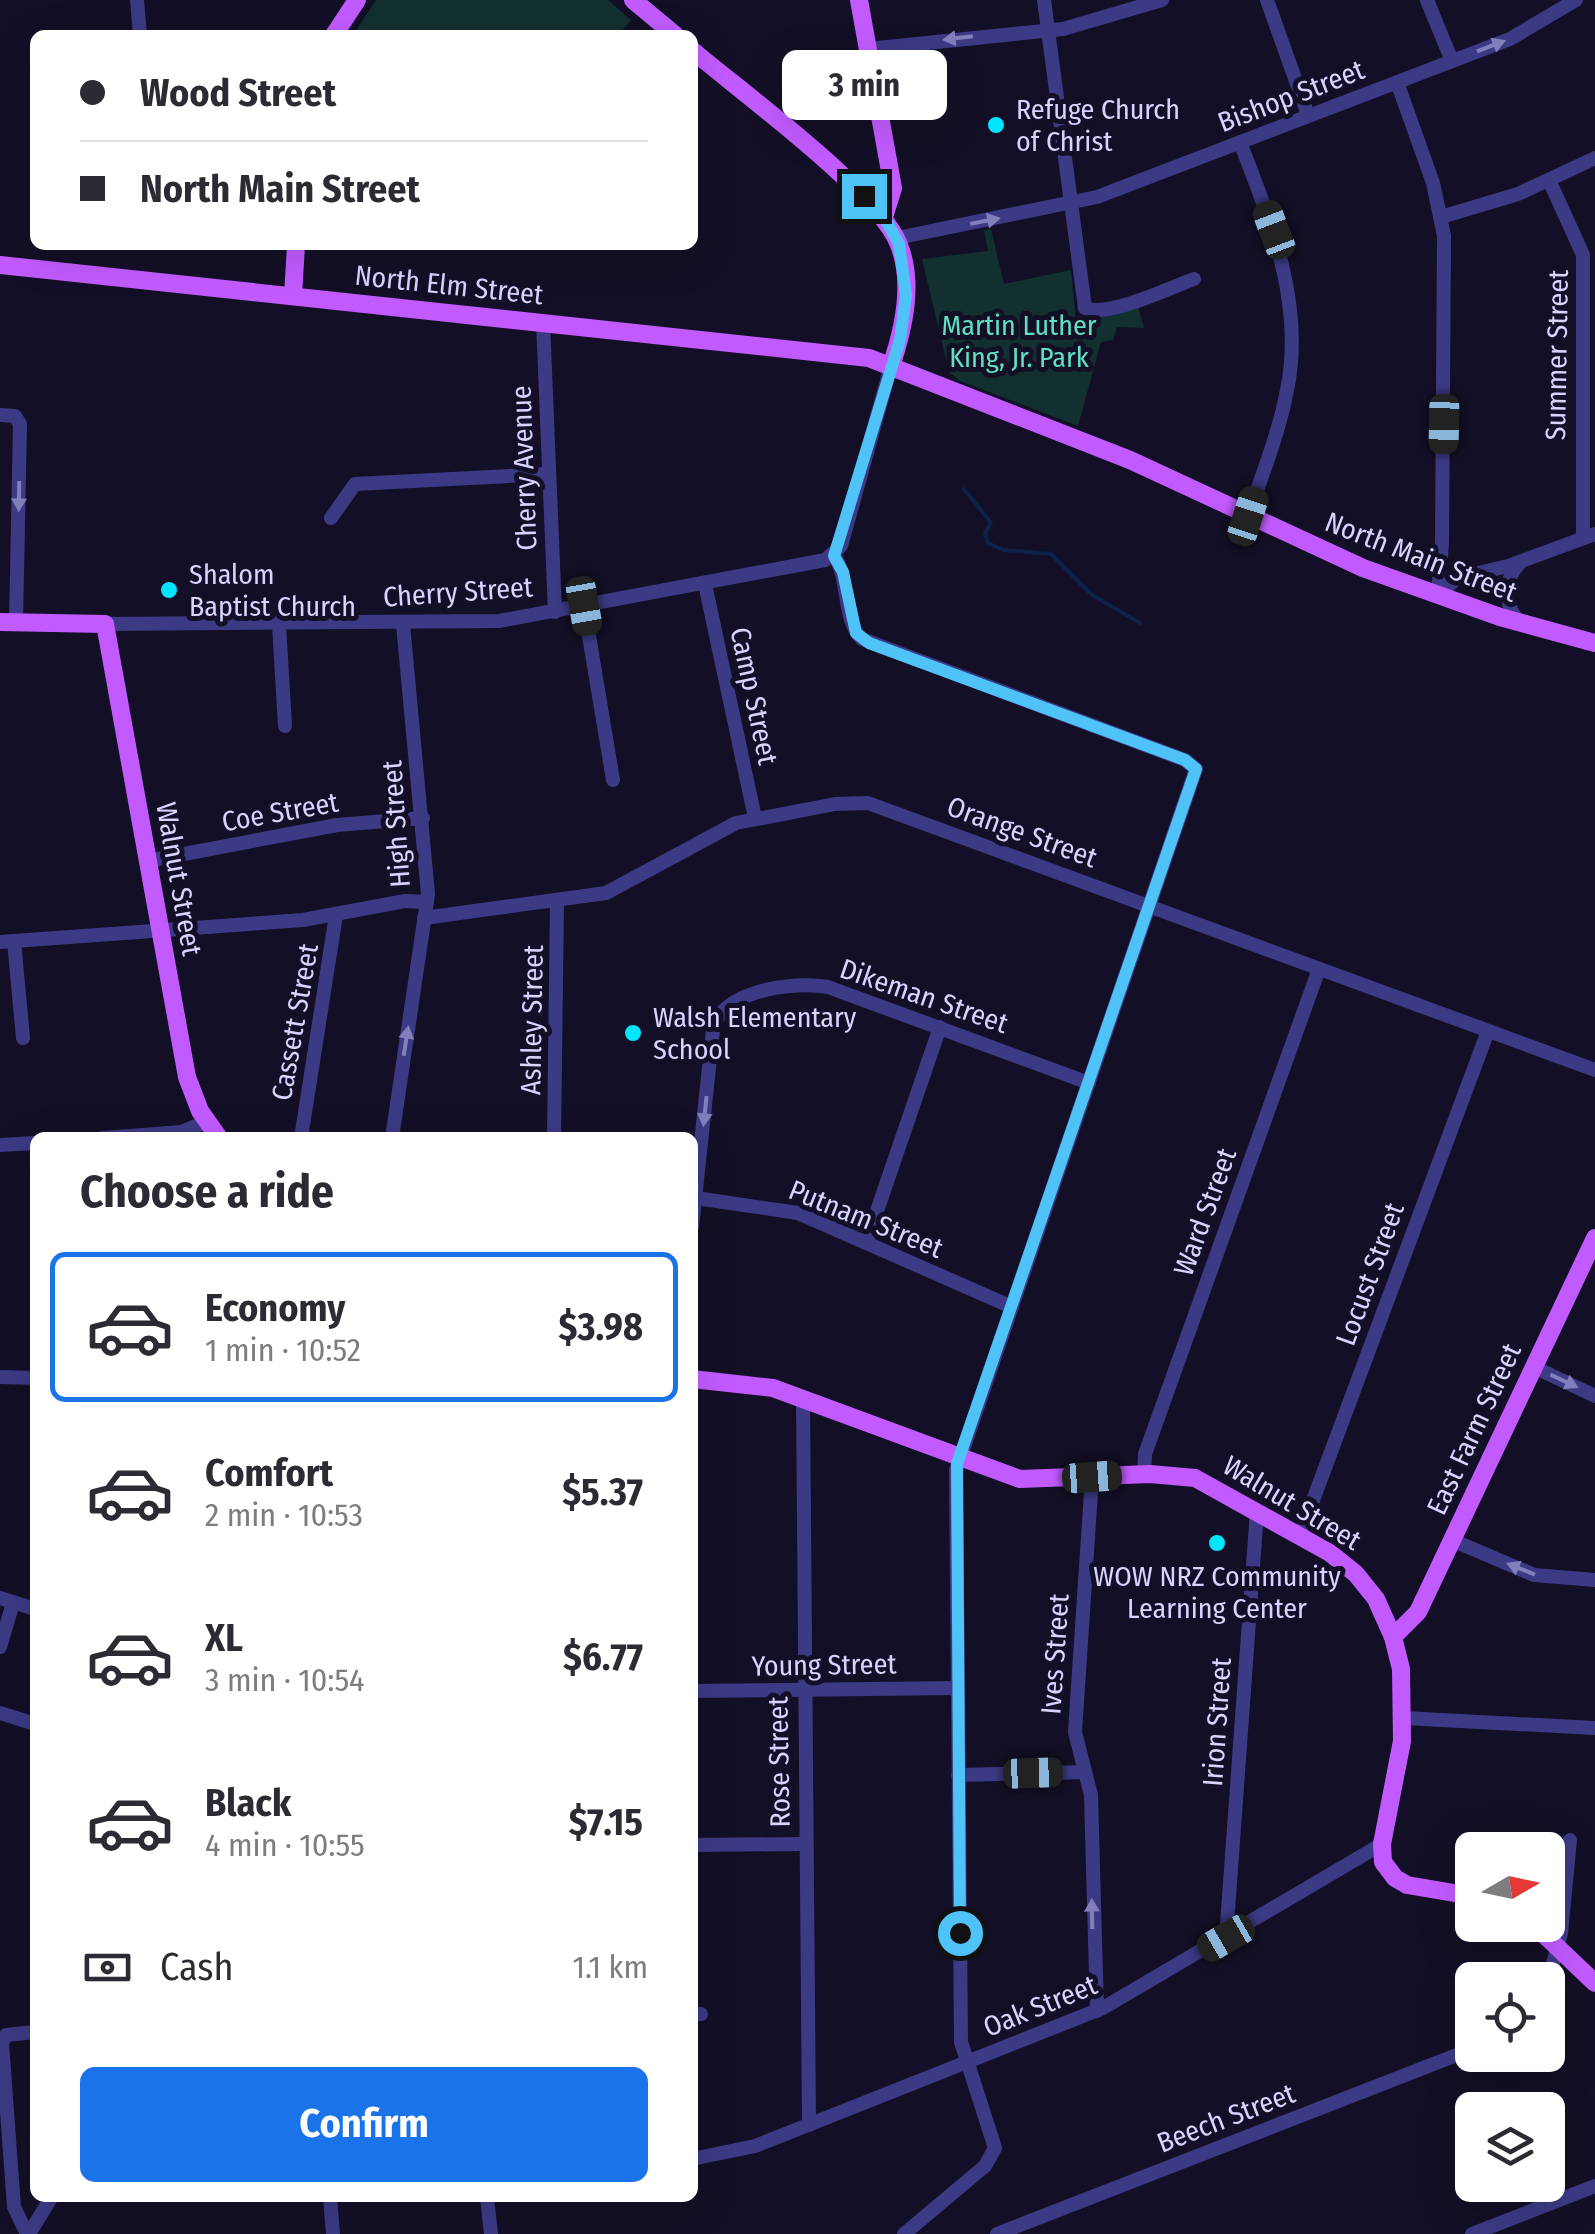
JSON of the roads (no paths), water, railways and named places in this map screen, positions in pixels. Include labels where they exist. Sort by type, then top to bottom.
[{"type":"main road","points":[[337,30],[357,0]]},
{"type":"main road","points":[[633,0],[668,30]]},
{"type":"main road","points":[[859,0],[893,188],[884,217]]},
{"type":"main road","points":[[698,55],[884,217],[896,238],[906,295],[891,366]]},
{"type":"main road","points":[[293,296],[296,250]]},
{"type":"main road","name":"North Elm Street","points":[[0,265],[817,351],[891,366]]},
{"type":"main road","name":"North Main Street","points":[[891,366],[1130,460],[1342,559],[1522,624],[1595,643]]},
{"type":"main road","name":"Cherry Street","points":[[8,622],[105,624]]},
{"type":"main road","name":"Walnut Street","points":[[105,624],[188,1077],[206,1122],[214,1132]]},
{"type":"main road","name":"East Farm Street","points":[[1394,1637],[1418,1612],[1595,1238]]},
{"type":"main road","name":"Walnut Street","points":[[698,1379],[755,1384],[958,1459],[1032,1481],[1144,1474],[1206,1482],[1300,1534],[1356,1574],[1381,1608],[1394,1637],[1404,1687],[1404,1718],[1382,1844]]},
{"type":"main road","points":[[1382,1844],[1383,1862],[1402,1882],[1455,1893]]},
{"type":"main road","points":[[1553,1942],[1595,1983]]},
{"type":"street","points":[[138,0],[140,30]]},
{"type":"street","points":[[1044,0],[1087,310],[1122,305],[1194,279]]},
{"type":"street","points":[[868,49],[1068,28],[1162,0]]},
{"type":"street","points":[[1266,0],[1308,116]]},
{"type":"street","points":[[1427,0],[1452,61]]},
{"type":"street","name":"Bishop Street","points":[[896,238],[1073,204],[1510,39],[1576,0]]},
{"type":"street","points":[[1397,82],[1441,217],[1446,306],[1438,595]]},
{"type":"street","points":[[1240,142],[1281,256],[1290,358],[1285,401],[1248,516]]},
{"type":"street","points":[[1441,217],[1550,180],[1595,158]]},
{"type":"street","name":"Summer Street","points":[[1550,180],[1584,255],[1589,536]]},
{"type":"street","name":"Cherry Avenue","points":[[543,322],[555,612]]},
{"type":"street","points":[[891,366],[834,556],[843,572],[855,630],[862,639],[1194,764],[1195,774],[958,1459],[958,1775],[965,2064],[994,2138],[994,2152],[984,2166],[904,2234]]},
{"type":"street","points":[[0,415],[16,416],[20,424],[8,622]]},
{"type":"street","points":[[331,518],[355,484],[550,474]]},
{"type":"street","points":[[1438,595],[1456,578],[1523,561],[1589,536]]},
{"type":"street","name":"Cherry Street","points":[[105,624],[498,621],[834,556]]},
{"type":"street","points":[[1522,624],[1512,613],[1508,592],[1512,572],[1523,561]]},
{"type":"street","name":"Camp Street","points":[[705,584],[755,818]]},
{"type":"street","points":[[584,606],[613,780]]},
{"type":"street","name":"High Street","points":[[393,1132],[426,902],[423,818],[403,624]]},
{"type":"street","points":[[278,625],[285,726]]},
{"type":"street","name":"Orange Street","points":[[424,918],[613,891],[723,829],[755,818],[845,802],[876,805],[1595,1070]]},
{"type":"street","name":"Coe Street","points":[[148,861],[338,825],[423,818]]},
{"type":"street","points":[[23,1038],[7,941],[336,916],[405,902],[426,902]]},
{"type":"street","name":"Ashley Street","points":[[554,1132],[557,902]]},
{"type":"street","name":"Cassett Street","points":[[302,1132],[336,916]]},
{"type":"street","name":"Ward Street","points":[[1144,1474],[1146,1454],[1320,968]]},
{"type":"street","name":"Dikeman Street","points":[[698,1178],[713,1030],[727,1004],[802,986],[820,986],[1089,1083]]},
{"type":"street","points":[[866,1243],[940,1027]]},
{"type":"street","name":"Locust Street","points":[[1300,1534],[1488,1031]]},
{"type":"street","points":[[181,1132],[206,1122]]},
{"type":"street","points":[[0,1145],[30,1142]]},
{"type":"street","name":"Putnam Street","points":[[698,1198],[788,1210],[1012,1307]]},
{"type":"street","points":[[1534,1367],[1595,1396]]},
{"type":"street","points":[[0,1377],[30,1378]]},
{"type":"street","name":"Rose Street","points":[[804,1399],[803,1690],[809,2125]]},
{"type":"street","name":"Ives Street","points":[[1092,1477],[1076,1732],[1091,1795],[1096,2011]]},
{"type":"street","name":"Irion Street","points":[[1226,1938],[1257,1510]]},
{"type":"street","points":[[1452,1540],[1534,1576],[1595,1580]]},
{"type":"street","points":[[0,1648],[7,1600]]},
{"type":"street","name":"Young Street","points":[[698,1691],[957,1688]]},
{"type":"street","points":[[0,1714],[30,1723]]},
{"type":"street","points":[[1404,1718],[1595,1728]]},
{"type":"street","points":[[958,1775],[1086,1772]]},
{"type":"street","points":[[1554,1962],[1570,1840]]},
{"type":"street","points":[[698,1845],[805,1844]]},
{"type":"street","name":"Oak Street","points":[[698,2158],[734,2153],[1096,2011],[1382,1844]]},
{"type":"street","points":[[28,2234],[14,2207],[3,2037],[30,2033]]},
{"type":"street","name":"Beech Street","points":[[996,2234],[1455,2055]]},
{"type":"street","points":[[1472,2234],[1595,2186]]},
{"type":"street","points":[[28,2234],[48,2202]]},
{"type":"street","points":[[330,2202],[333,2234]]},
{"type":"street","points":[[487,2202],[490,2234]]},
{"type":"waterway","points":[[964,489],[991,523],[985,533],[988,543],[1003,550],[1051,554],[1092,595],[1140,623]]},
{"type":"place","name":"Refuge Church of Christ","points":[[996,125]]},
{"type":"place","name":"Shalom Baptist Church","points":[[169,590]]},
{"type":"place","name":"Walsh Elementary School","points":[[633,1033]]},
{"type":"place","name":"WOW NRZ Community Learning Center","points":[[1217,1543]]},
{"type":"park label","name":"Martin Luther King, Jr. Park","points":[[1019,341]]}]
